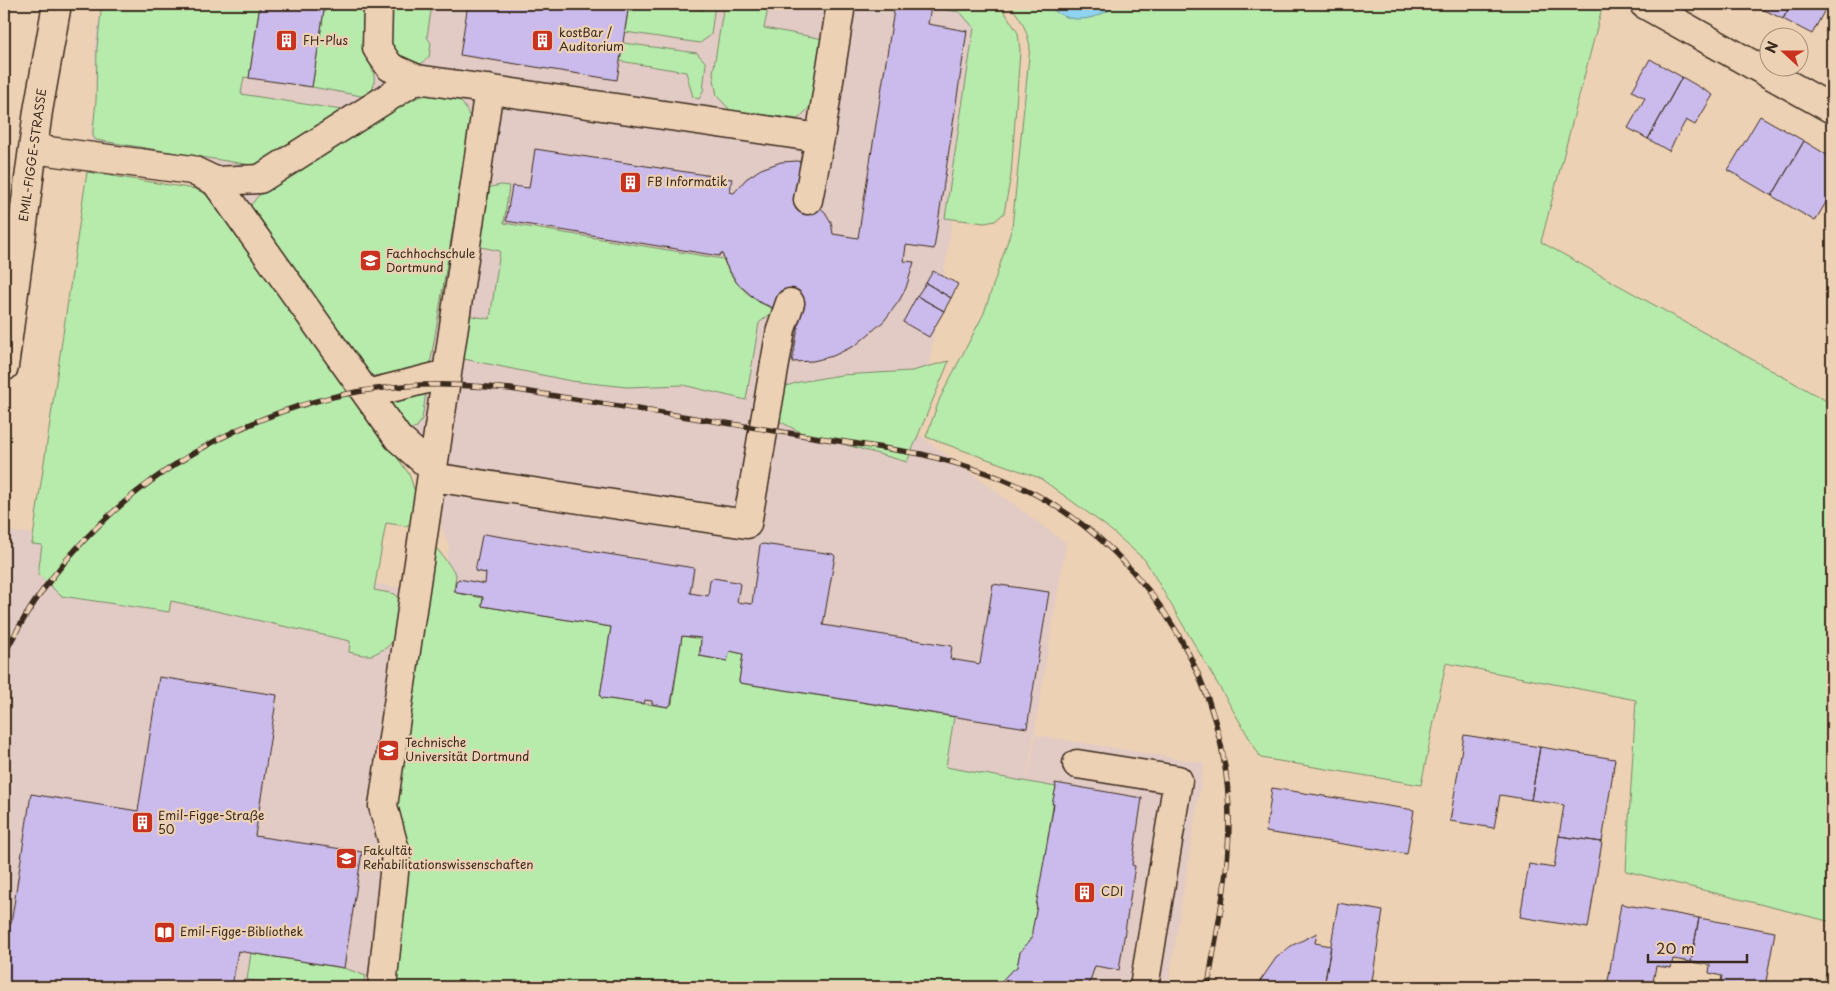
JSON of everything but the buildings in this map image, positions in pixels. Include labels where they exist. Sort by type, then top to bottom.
[{"type":"street","name":"EMIL-FIGGE-STRASSE","points":[[4,366],[38,112],[58,4]]},
{"type":"street","points":[[378,4],[377,48],[390,67],[417,79],[820,138]]},
{"type":"street","points":[[808,200],[820,138],[841,4]]},
{"type":"street","points":[[1644,4],[1832,109]]},
{"type":"street","points":[[215,181],[260,178],[417,79]]},
{"type":"street","points":[[382,987],[396,854],[383,806],[489,89]]},
{"type":"street","points":[[33,150],[192,170],[215,181],[398,438],[433,473],[747,524],[781,329],[790,303]]},
{"type":"street","points":[[366,394],[447,374]]},
{"type":"street","points":[[1077,764],[1178,780],[1144,987]]},
{"type":"shaded area","points":[[101,4],[987,4],[918,434],[1066,543],[1023,801],[1036,735],[1204,763],[1168,987],[4,987],[4,530],[429,592],[440,600],[449,544],[417,475],[210,192],[188,180],[87,167],[96,101],[95,48]]},
{"type":"green space","points":[[102,4],[260,4],[249,78],[244,77],[241,94],[348,111],[263,164],[251,165],[96,140],[93,136],[93,130],[96,101],[97,47]]},
{"type":"green space","points":[[325,4],[365,4],[364,47],[374,76],[372,90],[367,97],[312,87]]},
{"type":"green space","points":[[388,4],[432,4],[427,37],[431,43],[429,57],[421,64],[402,58],[389,44]]},
{"type":"green space","points":[[629,4],[661,4],[703,10],[704,4],[715,4],[711,35],[700,43],[625,32]]},
{"type":"green space","points":[[724,4],[769,4],[764,28],[824,39],[814,103],[798,119],[731,111],[717,96],[713,73]]},
{"type":"green space","points":[[942,4],[994,4],[1004,11],[1018,33],[1020,51],[1011,175],[1004,213],[995,221],[985,223],[945,218],[974,28],[960,12],[941,9]]},
{"type":"green space","points":[[1007,4],[1597,4],[1602,8],[1541,242],[1832,404],[1832,922],[1626,871],[1636,700],[1446,663],[1421,785],[1261,758],[1145,560],[1106,526],[1040,478],[926,437],[940,398],[984,313],[1012,228],[1030,46],[1022,23]]},
{"type":"green space","points":[[623,43],[697,53],[706,63],[703,91],[699,99],[693,97],[686,72],[620,61]]},
{"type":"green space","points":[[430,94],[457,99],[468,112],[471,121],[430,365],[403,372],[365,377],[251,215],[251,205],[258,196],[409,100]]},
{"type":"green space","points":[[87,172],[195,189],[208,195],[409,474],[416,495],[413,522],[406,526],[386,523],[374,590],[395,594],[400,602],[395,639],[386,648],[372,655],[362,655],[349,652],[350,641],[171,601],[169,612],[61,596],[38,574],[42,545],[32,544]]},
{"type":"green space","points":[[509,186],[504,223],[723,259],[732,276],[743,290],[775,310],[759,323],[746,400],[683,385],[627,387],[571,381],[459,358],[466,315],[490,319],[500,251],[477,246],[485,192],[491,187]]},
{"type":"green space","points":[[949,361],[907,462],[800,432],[779,421],[772,411],[777,389],[799,382],[841,375],[912,371]]},
{"type":"green space","points":[[426,392],[422,419],[417,427],[402,429],[385,403]]},
{"type":"green space","points":[[435,546],[456,574],[454,591],[483,598],[482,606],[611,627],[600,696],[602,698],[668,707],[672,704],[682,636],[701,639],[699,656],[727,661],[730,651],[743,654],[740,683],[954,717],[946,767],[1056,787],[1032,938],[1020,952],[1017,967],[996,987],[394,987],[392,806]]},
{"type":"green space","points":[[251,953],[344,968],[366,976],[361,987],[278,987],[270,982],[247,980]]},
{"type":"water","points":[[1047,4],[1118,4],[1091,18],[1073,19],[1055,11]]},
{"type":"railway","points":[[4,655],[36,601],[74,551],[119,506],[170,468],[224,436],[283,411],[344,395],[419,385],[459,385],[511,389],[921,454],[951,462],[994,476],[1035,494],[1077,521],[1115,553],[1149,590],[1177,632],[1199,676],[1216,724],[1226,772],[1229,822],[1227,864],[1208,987]]},
{"type":"place","name":"kostBar / Auditorium","points":[[543,40]]},
{"type":"place","name":"FH-Plus","points":[[287,41]]},
{"type":"place","name":"FB Informatik","points":[[631,182]]},
{"type":"place","name":"Fachhochschule Dortmund","points":[[370,261]]},
{"type":"place","name":"Technische Universität Dortmund","points":[[389,750]]},
{"type":"place","name":"Emil-Figge-Straße 50","points":[[142,823]]},
{"type":"place","name":"Fakultät Rehabilitationswissenschaften","points":[[347,858]]},
{"type":"place","name":"CDI","points":[[1085,892]]},
{"type":"place","name":"Emil-Figge-Bibliothek","points":[[164,932]]}]
